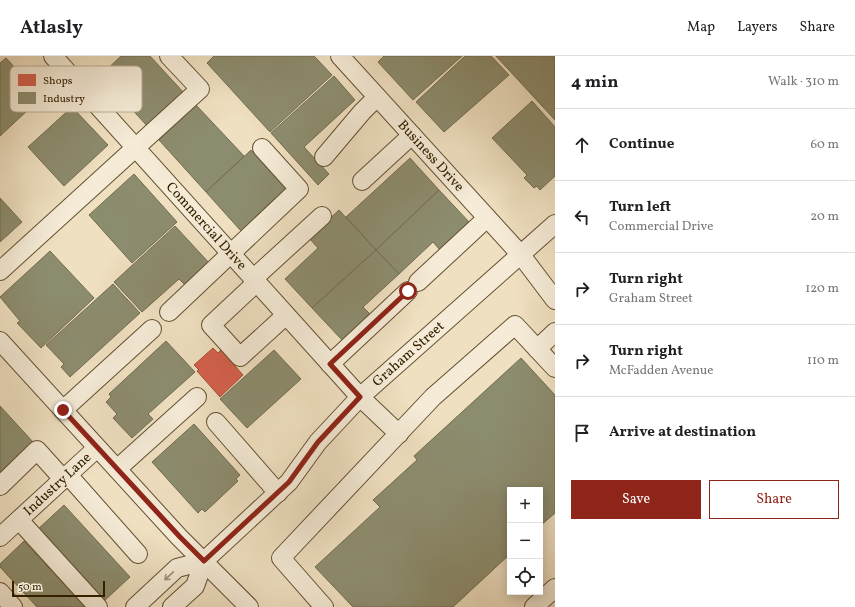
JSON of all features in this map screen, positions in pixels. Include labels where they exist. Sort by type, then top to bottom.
[{"type":"street","name":"Commercial Drive","points":[[53,56],[62,66]]},
{"type":"street","points":[[0,271],[137,148],[200,89],[169,56]]},
{"type":"street","name":"Business Drive","points":[[340,56],[521,255],[554,295]]},
{"type":"street","points":[[324,157],[362,112],[377,97]]},
{"type":"street","name":"Commercial Drive","points":[[104,112],[360,397],[399,434]]},
{"type":"street","points":[[362,181],[412,135]]},
{"type":"street","points":[[169,312],[299,189],[262,148]]},
{"type":"street","points":[[286,315],[240,357],[211,325],[255,280],[322,216]]},
{"type":"street","points":[[330,364],[487,218]]},
{"type":"street","name":"Graham Street","points":[[172,607],[194,586],[204,561],[289,482],[318,442],[360,397],[555,224]]},
{"type":"street","points":[[324,607],[281,558],[434,397],[515,325],[555,368]]},
{"type":"street","points":[[63,410],[152,329]]},
{"type":"street","points":[[537,349],[555,332]]},
{"type":"street","points":[[0,341],[180,537],[249,607]]},
{"type":"street","points":[[117,469],[196,397]]},
{"type":"street","points":[[216,422],[278,493]]},
{"type":"street","name":"Industry Lane","points":[[0,537],[98,448]]},
{"type":"street","points":[[0,486],[37,450],[66,477],[138,554]]},
{"type":"street","points":[[19,520],[98,607]]},
{"type":"street","name":"Graham Street","points":[[135,607],[177,568],[204,561]]},
{"type":"street","points":[[534,607],[555,588]]},
{"type":"street","points":[[0,592],[13,607]]},
{"type":"building: Shops","points":[[213,348],[218,353],[221,350],[243,375],[220,397],[197,371],[199,370],[194,365]]},
{"type":"building: Industry","points":[[121,56],[150,56],[184,93],[148,127],[134,112],[142,112],[142,66],[110,66]]},
{"type":"building: Industry","points":[[214,56],[314,56],[332,75],[270,132],[207,63]]},
{"type":"building: Industry","points":[[384,56],[462,56],[413,100],[378,62]]},
{"type":"building: Industry","points":[[465,56],[491,56],[509,75],[444,132],[416,102]]},
{"type":"building: Industry","points":[[496,56],[555,56],[555,120]]},
{"type":"building: Industry","points":[[6,58],[13,66],[10,66],[10,112],[26,112],[0,136],[0,63]]},
{"type":"building: Industry","points":[[334,76],[355,100],[304,147],[329,174],[318,185],[271,133]]},
{"type":"building: Industry","points":[[532,101],[555,127],[555,176],[540,190],[537,186],[534,188],[524,178],[527,175],[492,138]]},
{"type":"building: Industry","points":[[196,105],[244,156],[206,192],[159,140]]},
{"type":"building: Industry","points":[[66,112],[77,112],[108,145],[64,186],[28,147]]},
{"type":"building: Industry","points":[[251,150],[287,188],[241,231],[206,192]]},
{"type":"building: Industry","points":[[410,158],[439,190],[376,250],[346,217]]},
{"type":"building: Industry","points":[[134,174],[177,222],[132,263],[89,215]]},
{"type":"building: Industry","points":[[439,190],[470,223],[440,250],[433,242],[399,274],[376,250]]},
{"type":"building: Industry","points":[[0,198],[22,222],[0,242]]},
{"type":"building: Industry","points":[[339,210],[376,250],[312,308],[285,279],[318,248],[309,238]]},
{"type":"building: Industry","points":[[175,226],[211,265],[187,287],[179,279],[142,312],[114,282]]},
{"type":"building: Industry","points":[[376,250],[399,274],[363,307],[370,314],[342,340],[312,308]]},
{"type":"building: Industry","points":[[50,251],[94,298],[41,348],[17,323],[20,321],[0,297]]},
{"type":"building: Industry","points":[[113,284],[140,313],[70,377],[61,367],[64,364],[46,345]]},
{"type":"building: Industry","points":[[166,341],[195,372],[148,414],[153,419],[132,438],[113,418],[117,414],[106,402],[111,397],[109,394]]},
{"type":"building: Industry","points":[[274,350],[301,379],[247,428],[220,399]]},
{"type":"building: Industry","points":[[521,358],[555,395],[555,513],[543,523],[543,487],[507,487],[507,557],[453,607],[353,607],[315,567],[380,507],[373,500],[417,460],[414,456]]},
{"type":"building: Industry","points":[[0,406],[33,442],[0,473]]},
{"type":"building: Industry","points":[[194,424],[240,475],[236,479],[238,481],[205,512],[202,509],[198,513],[152,462]]},
{"type":"building: Industry","points":[[64,505],[130,577],[103,602],[37,530]]},
{"type":"building: Industry","points":[[24,541],[85,607],[37,607],[0,567],[0,564]]},
{"type":"route","points":[[63,410],[204,561],[289,482],[318,442],[360,397],[330,364],[408,291]]}]
